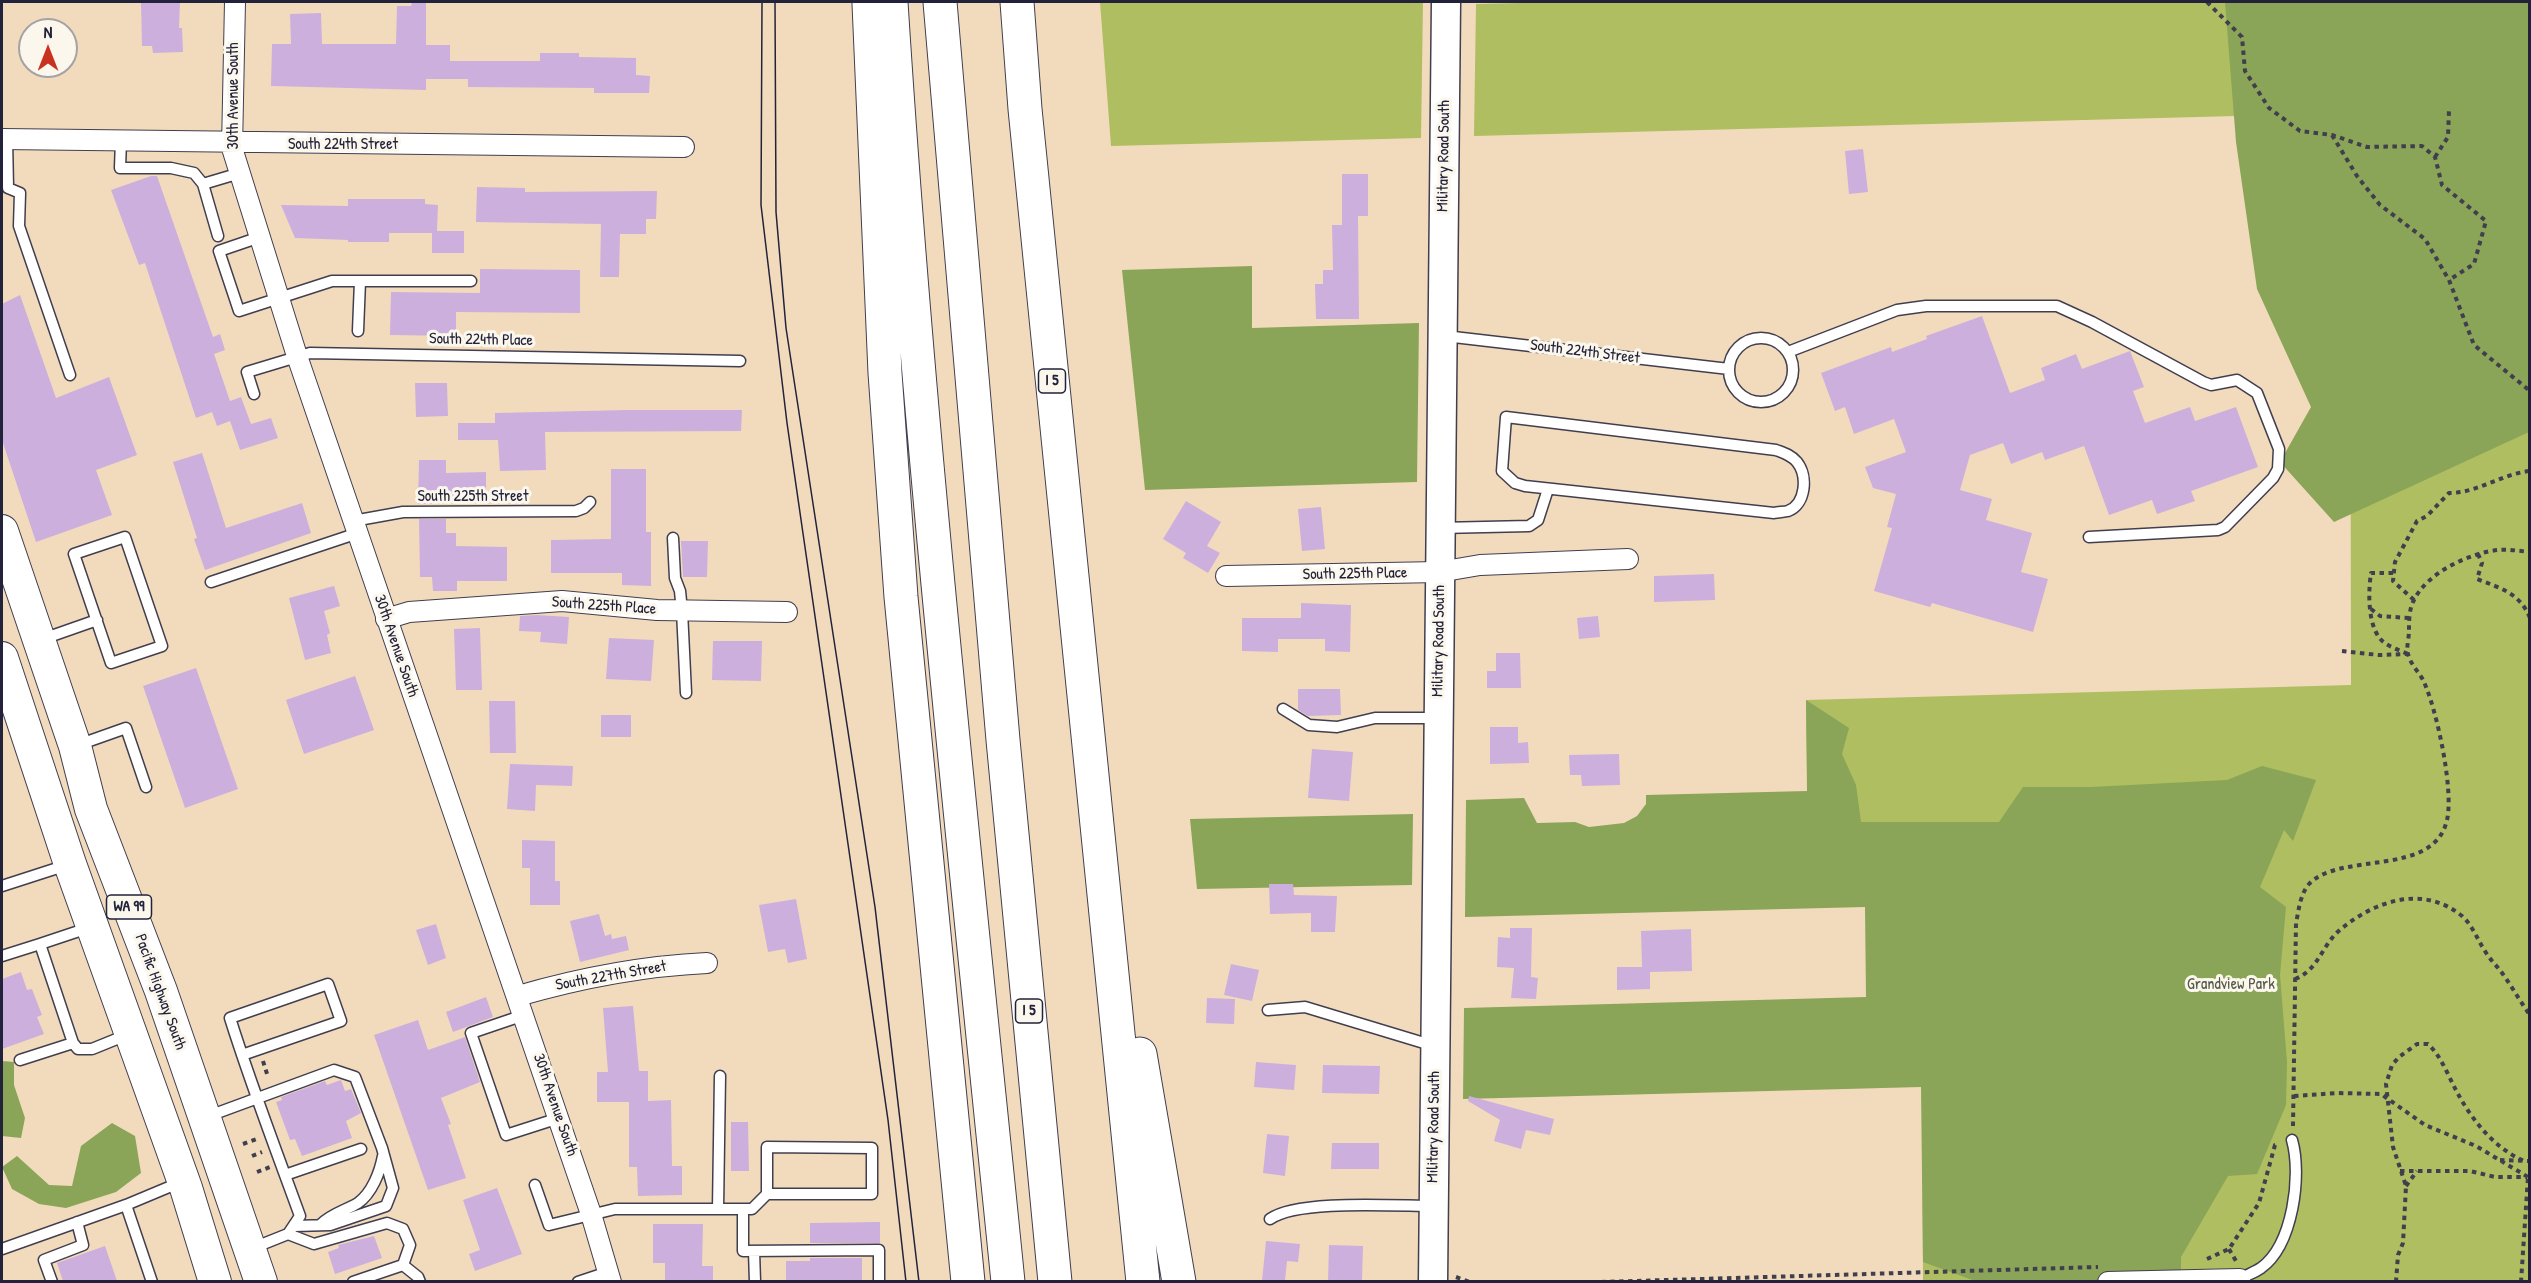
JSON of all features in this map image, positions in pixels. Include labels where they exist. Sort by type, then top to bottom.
[{"type":"highway","points":[[868,2],[885,373],[901,597],[969,1281]]},
{"type":"highway","points":[[891,2],[900,146],[939,606],[1008,1281]]},
{"type":"highway","name":"I 5","points":[[940,2],[1003,740],[1055,1281]]},
{"type":"highway","name":"I 5","points":[[1017,2],[1026,121],[1143,1281]]},
{"type":"highway","points":[[1089,760],[1179,1281]]},
{"type":"main road","name":"Military Road South","points":[[1433,1281],[1446,2]]},
{"type":"main road","name":"Pacific Highway South","points":[[2,531],[75,746],[91,809],[161,991],[261,1281]]},
{"type":"main road","points":[[5,676],[30,694],[77,793],[91,809]]},
{"type":"main road","name":"WA 99","points":[[5,676],[129,1034],[185,1184],[215,1281]]},
{"type":"main road","points":[[185,1184],[199,1197],[234,1281]]},
{"type":"street","name":"30th Avenue South","points":[[235,2],[232,142],[240,172],[297,356],[521,1005],[610,1277]]},
{"type":"street","name":"South 224th Street","points":[[4,139],[684,147]]},
{"type":"street","name":"South 225th Place","points":[[1226,576],[1439,572],[1480,565],[1628,560]]},
{"type":"street","name":"South 225th Place","points":[[386,619],[409,612],[562,601],[682,611],[787,612]]},
{"type":"street","name":"South 227th Street","points":[[521,1005],[595,976],[663,965],[707,963]]},
{"type":"street","points":[[2107,1274],[2239,1274]]},
{"type":"lane","points":[[4,139],[8,188],[20,193],[19,226],[70,375]]},
{"type":"lane","points":[[121,140],[120,168],[171,168],[194,172],[203,184],[218,236]]},
{"type":"lane","points":[[203,184],[240,172]]},
{"type":"lane","points":[[260,237],[219,251],[239,311],[332,281],[471,281]]},
{"type":"lane","points":[[358,331],[360,281]]},
{"type":"lane","points":[[1788,352],[1897,310],[1926,306],[2057,306],[2092,322],[2203,382],[2211,385],[2237,380],[2257,393],[2279,449],[2278,469],[2273,478],[2225,527],[2218,530],[2089,537]]},
{"type":"lane","name":"South 224th Street","points":[[1442,335],[1729,369]]},
{"type":"lane","points":[[1752,339],[1772,340],[1788,352],[1794,371],[1785,392],[1776,399],[1755,402],[1744,398],[1730,380],[1729,369],[1736,350],[1752,339]]},
{"type":"lane","name":"South 224th Place","points":[[254,394],[248,372],[310,353],[740,361]]},
{"type":"lane","points":[[1506,417],[1776,450],[1789,454],[1797,462],[1804,482],[1798,504],[1788,511],[1773,513],[1548,489],[1515,483],[1502,471],[1506,417]]},
{"type":"lane","points":[[1440,528],[1529,526],[1538,520],[1548,489]]},
{"type":"lane","name":"South 225th Street","points":[[211,582],[356,527],[403,512],[576,511],[584,508],[590,502]]},
{"type":"lane","points":[[125,537],[162,646],[111,663],[97,620],[74,554],[125,537]]},
{"type":"lane","points":[[673,538],[675,578],[680,591],[682,611],[686,693]]},
{"type":"lane","points":[[40,640],[97,620]]},
{"type":"lane","points":[[1283,709],[1309,725],[1337,727],[1375,718],[1438,718]]},
{"type":"lane","points":[[75,746],[126,728],[146,787]]},
{"type":"lane","points":[[2,886],[70,864]]},
{"type":"lane","points":[[2,956],[92,926]]},
{"type":"lane","points":[[40,944],[73,1043],[78,1049],[92,1049],[129,1034]]},
{"type":"lane","points":[[242,1055],[340,1021],[328,984],[230,1018],[242,1055],[257,1098],[300,1216],[291,1230]]},
{"type":"lane","points":[[521,1005],[471,1033],[506,1135],[559,1118]]},
{"type":"lane","points":[[1268,1010],[1305,1007],[1435,1046]]},
{"type":"lane","points":[[20,1060],[73,1043]]},
{"type":"lane","points":[[205,1118],[334,1070],[355,1077],[383,1154],[393,1188],[386,1206],[330,1225],[291,1230],[250,1249]]},
{"type":"lane","points":[[718,1209],[720,1076]]},
{"type":"lane","points":[[2239,1274],[2263,1267],[2279,1245],[2292,1212],[2296,1153],[2292,1140]]},
{"type":"lane","points":[[535,1185],[549,1225],[615,1209],[752,1209],[766,1194],[767,1147],[872,1148],[872,1194],[766,1194]]},
{"type":"lane","points":[[285,1175],[361,1149]]},
{"type":"lane","points":[[320,1225],[330,1215],[359,1202],[374,1183],[383,1154]]},
{"type":"lane","points":[[2,1249],[185,1184]]},
{"type":"lane","points":[[126,1205],[152,1281]]},
{"type":"lane","points":[[1270,1219],[1278,1213],[1324,1206],[1433,1206]]},
{"type":"lane","points":[[742,1209],[742,1251],[879,1250],[879,1281]]},
{"type":"lane","points":[[51,1281],[44,1260],[83,1245],[77,1222]]},
{"type":"lane","points":[[291,1230],[314,1244],[387,1223],[403,1229],[410,1245],[403,1265]]},
{"type":"lane","points":[[754,1251],[755,1281]]},
{"type":"lane","points":[[353,1281],[403,1265]]},
{"type":"lane","points":[[403,1265],[420,1281]]},
{"type":"lane","points":[[578,1281],[610,1277]]},
{"type":"path","points":[[2207,2],[2242,37],[2245,71],[2269,108],[2300,131],[2332,135],[2367,147],[2422,146],[2435,157],[2442,185],[2486,221],[2474,264],[2449,280]]},
{"type":"path","points":[[2435,157],[2448,137],[2449,110]]},
{"type":"path","points":[[2332,135],[2357,176],[2380,205],[2425,238],[2449,280],[2474,345],[2529,391]]},
{"type":"path","points":[[2414,600],[2393,581],[2393,573],[2395,562],[2417,521],[2427,516],[2449,493],[2465,493],[2516,472],[2529,471]]},
{"type":"path","points":[[2199,1260],[2211,1258],[2229,1249],[2259,1203],[2275,1145],[2286,1139],[2292,1140],[2296,923],[2302,896],[2310,884],[2324,874],[2342,868],[2390,862],[2417,852],[2434,842],[2445,829],[2448,814],[2444,753],[2424,682],[2408,654],[2409,618],[2414,600],[2427,583],[2444,570],[2478,554],[2499,550],[2529,552]]},
{"type":"path","points":[[2478,554],[2482,563],[2477,579],[2511,593],[2519,599],[2529,618]]},
{"type":"path","points":[[2393,573],[2371,573],[2368,594],[2376,634],[2385,644],[2408,654]]},
{"type":"path","points":[[2371,609],[2380,616],[2409,618]]},
{"type":"path","points":[[2342,651],[2379,655],[2408,654]]},
{"type":"path","points":[[2295,979],[2303,976],[2316,964],[2337,932],[2361,915],[2396,900],[2420,898],[2444,905],[2468,923],[2529,1015]]},
{"type":"path","points":[[2396,1281],[2398,1256],[2403,1243],[2406,1186],[2393,1147],[2386,1084],[2392,1065],[2417,1044],[2428,1044],[2435,1051],[2457,1091],[2488,1137],[2515,1157],[2527,1161]]},
{"type":"path","points":[[262,1060],[268,1077]]},
{"type":"path","points":[[2294,1096],[2315,1093],[2374,1093],[2425,1125],[2476,1146],[2529,1177]]},
{"type":"path","points":[[243,1144],[260,1138]]},
{"type":"path","points":[[252,1156],[263,1152]]},
{"type":"path","points":[[2499,1160],[2527,1161]]},
{"type":"path","points":[[257,1172],[270,1167]]},
{"type":"path","points":[[2400,1171],[2470,1172],[2495,1177],[2529,1177]]},
{"type":"path","points":[[2406,1186],[2417,1171]]},
{"type":"path","points":[[2522,1281],[2529,1177]]},
{"type":"path","points":[[2229,1249],[2239,1274]]},
{"type":"path","points":[[1601,1281],[2107,1274]]},
{"type":"green space","points":[[1100,2],[1423,2],[1421,138],[1111,146]]},
{"type":"green space","name":"Grandview Park","points":[[1560,2],[2529,2],[2529,1281],[1923,1281],[1922,1087],[1903,1087],[1865,906],[1808,843],[1806,700],[2351,685],[2350,113],[1474,136],[1476,4]]},
{"type":"green space","points":[[2225,2],[2529,2],[2529,432],[2334,522],[2280,462],[2311,407],[2257,289],[2236,142]]},
{"type":"green space","points":[[1252,266],[1252,328],[1419,323],[1417,482],[1145,490],[1122,270]]},
{"type":"green space","points":[[1806,700],[1849,728],[1842,754],[1856,785],[1861,822],[1999,822],[2023,787],[2091,787],[2227,780],[2262,766],[2316,780],[2293,841],[2284,830],[2260,887],[2286,907],[2280,975],[2287,1062],[2286,1105],[2257,1174],[2228,1176],[2181,1257],[2181,1281],[1975,1281],[1923,1262],[1921,1087],[1463,1099],[1464,1008],[1866,997],[1865,907],[1465,917],[1466,800],[1524,798],[1537,823],[1575,822],[1589,827],[1624,823],[1637,816],[1646,804],[1646,795],[1807,791]]},
{"type":"green space","points":[[1413,814],[1412,885],[1197,889],[1190,819]]},
{"type":"green space","points":[[2,1061],[14,1062],[14,1085],[25,1118],[21,1138],[2,1136]]},
{"type":"green space","points":[[112,1123],[135,1136],[141,1173],[116,1192],[66,1208],[39,1204],[12,1189],[2,1167],[17,1156],[49,1185],[72,1186],[81,1146]]},
{"type":"building","points":[[141,2],[180,2],[179,28],[182,28],[183,52],[153,53],[152,46],[142,46]]},
{"type":"building","points":[[412,2],[426,2],[426,45],[450,45],[450,61],[540,61],[540,53],[579,53],[579,57],[636,58],[636,75],[650,76],[649,93],[594,93],[594,88],[468,87],[468,79],[426,79],[426,90],[271,86],[272,44],[291,44],[290,14],[321,13],[322,44],[396,44],[397,6],[411,6]]},
{"type":"building","points":[[1863,149],[1868,192],[1849,194],[1845,151]]},
{"type":"building","points":[[1342,174],[1368,174],[1368,216],[1358,216],[1359,319],[1316,319],[1315,284],[1323,284],[1323,270],[1333,270],[1332,225],[1342,225]]},
{"type":"building","points":[[157,176],[213,337],[220,334],[225,350],[214,354],[230,401],[241,397],[251,424],[271,418],[278,438],[240,450],[230,421],[217,426],[212,412],[196,418],[145,263],[139,265],[111,190]]},
{"type":"building","points":[[477,187],[525,188],[525,192],[657,191],[656,219],[646,219],[646,234],[620,234],[619,277],[600,277],[601,224],[476,222]]},
{"type":"building","points":[[348,199],[425,199],[425,204],[438,205],[437,231],[464,231],[464,253],[432,253],[432,233],[389,233],[389,242],[295,238],[281,205],[348,206]]},
{"type":"building","points":[[480,269],[580,270],[580,313],[456,312],[456,336],[390,335],[391,292],[480,293]]},
{"type":"building","points":[[20,295],[56,398],[109,377],[137,455],[96,470],[112,515],[36,542],[2,440],[2,304]]},
{"type":"building","points":[[1982,316],[2010,393],[2045,380],[2041,368],[2076,354],[2082,369],[2130,351],[2144,387],[2133,391],[2145,423],[2190,407],[2195,421],[2236,407],[2258,467],[2191,491],[2195,501],[2157,514],[2152,500],[2109,515],[2084,446],[2045,460],[2042,452],[2011,464],[2003,443],[1970,455],[1960,490],[1992,499],[1986,520],[2032,533],[2021,572],[2048,579],[2033,632],[1932,603],[1930,607],[1874,591],[1892,528],[1887,527],[1896,494],[1873,488],[1865,467],[1906,452],[1894,419],[1854,434],[1845,407],[1835,411],[1821,373],[1891,347],[1892,352],[1927,339],[1926,336]]},
{"type":"building","points":[[415,383],[447,383],[448,416],[416,417]]},
{"type":"building","points":[[742,410],[741,431],[545,432],[546,470],[500,471],[498,440],[458,440],[458,423],[495,423],[495,413]]},
{"type":"building","points":[[202,453],[226,528],[302,503],[311,533],[205,570],[173,462]]},
{"type":"building","points":[[419,460],[446,460],[446,473],[486,472],[486,499],[446,500],[446,504],[418,504]]},
{"type":"building","points":[[611,469],[646,469],[646,532],[651,532],[651,586],[622,585],[622,573],[551,573],[551,540],[611,539]]},
{"type":"building","points":[[1186,501],[1221,522],[1207,546],[1220,553],[1208,573],[1183,558],[1186,553],[1163,539]]},
{"type":"building","points":[[1321,507],[1325,549],[1302,551],[1298,509]]},
{"type":"building","points":[[419,519],[446,519],[446,533],[456,533],[456,546],[507,547],[507,581],[457,581],[457,591],[433,591],[432,577],[420,577]]},
{"type":"building","points":[[681,541],[708,541],[707,577],[683,577]]},
{"type":"building","points":[[1714,574],[1715,600],[1654,602],[1654,576]]},
{"type":"building","points":[[334,586],[340,606],[324,611],[330,633],[327,635],[331,653],[305,660],[289,598]]},
{"type":"building","points":[[1301,603],[1351,605],[1350,652],[1325,651],[1325,639],[1278,639],[1278,652],[1242,651],[1242,618],[1301,618]]},
{"type":"building","points":[[520,616],[569,617],[567,644],[540,642],[541,632],[519,631]]},
{"type":"building","points":[[1598,616],[1600,637],[1579,639],[1577,618]]},
{"type":"building","points":[[480,628],[482,690],[456,690],[454,629]]},
{"type":"building","points":[[609,638],[654,640],[651,681],[606,679]]},
{"type":"building","points":[[713,641],[762,641],[761,681],[712,680]]},
{"type":"building","points":[[1496,653],[1520,653],[1521,688],[1487,688],[1487,671],[1496,671]]},
{"type":"building","points":[[196,668],[238,789],[185,808],[143,686]]},
{"type":"building","points":[[355,676],[374,730],[304,754],[286,700]]},
{"type":"building","points":[[1298,689],[1340,689],[1341,715],[1308,716],[1298,710]]},
{"type":"building","points":[[489,701],[515,701],[516,753],[490,753]]},
{"type":"building","points":[[601,715],[631,715],[631,737],[601,737]]},
{"type":"building","points":[[1490,727],[1518,727],[1518,743],[1528,742],[1529,763],[1490,764]]},
{"type":"building","points":[[1312,749],[1353,752],[1349,801],[1308,798]]},
{"type":"building","points":[[1619,754],[1620,785],[1582,786],[1581,775],[1570,775],[1569,755]]},
{"type":"building","points":[[510,764],[573,766],[572,786],[536,785],[535,811],[507,809]]},
{"type":"building","points":[[522,840],[555,841],[555,881],[560,881],[560,905],[530,905],[530,868],[522,868]]},
{"type":"building","points":[[1269,884],[1293,884],[1294,895],[1337,896],[1335,932],[1311,932],[1311,913],[1270,914]]},
{"type":"building","points":[[796,899],[807,959],[788,963],[785,949],[768,952],[759,905]]},
{"type":"building","points":[[599,914],[605,936],[611,934],[612,939],[626,936],[629,950],[580,962],[570,921]]},
{"type":"building","points":[[436,924],[446,958],[428,965],[416,930]]},
{"type":"building","points":[[1510,928],[1532,928],[1531,977],[1538,978],[1536,999],[1511,998],[1514,968],[1497,967],[1498,937],[1510,938]]},
{"type":"building","points":[[1691,929],[1692,971],[1650,972],[1650,989],[1617,990],[1617,967],[1642,967],[1641,931]]},
{"type":"building","points":[[1231,964],[1259,970],[1252,1001],[1224,995]]},
{"type":"building","points":[[21,972],[27,990],[32,989],[42,1015],[37,1017],[44,1034],[2,1049],[2,979]]},
{"type":"building","points":[[486,997],[493,1017],[453,1032],[446,1012]]},
{"type":"building","points":[[1207,998],[1235,999],[1234,1024],[1206,1023]]},
{"type":"building","points":[[633,1006],[639,1071],[648,1071],[648,1101],[671,1100],[672,1166],[682,1166],[682,1195],[638,1196],[637,1167],[629,1167],[629,1102],[597,1102],[597,1072],[608,1072],[603,1008]]},
{"type":"building","points":[[418,1020],[428,1050],[465,1037],[480,1082],[441,1098],[466,1178],[428,1190],[374,1035]]},
{"type":"building","points":[[1256,1062],[1296,1065],[1294,1090],[1254,1087]]},
{"type":"building","points":[[1323,1065],[1380,1066],[1379,1094],[1322,1093]]},
{"type":"building","points":[[341,1080],[345,1091],[351,1089],[361,1113],[346,1121],[352,1138],[302,1156],[295,1139],[290,1140],[276,1102],[282,1100],[281,1097],[325,1081],[327,1085]]},
{"type":"building","points":[[1469,1096],[1554,1119],[1550,1135],[1526,1130],[1521,1149],[1494,1141],[1500,1120],[1468,1101]]},
{"type":"building","points":[[731,1122],[748,1122],[749,1171],[731,1171]]},
{"type":"building","points":[[1267,1134],[1289,1136],[1285,1176],[1263,1173]]},
{"type":"building","points":[[1332,1143],[1379,1143],[1379,1169],[1331,1169]]},
{"type":"building","points":[[497,1188],[522,1254],[475,1271],[469,1254],[480,1250],[463,1200]]},
{"type":"building","points":[[880,1222],[880,1243],[810,1243],[810,1223]]},
{"type":"building","points":[[653,1224],[703,1224],[702,1266],[713,1266],[713,1281],[665,1281],[665,1263],[653,1263]]},
{"type":"building","points":[[374,1236],[382,1258],[335,1274],[328,1252],[339,1248],[338,1245]]},
{"type":"building","points":[[1266,1241],[1300,1244],[1298,1262],[1287,1261],[1285,1281],[1262,1281]]},
{"type":"building","points":[[1329,1245],[1363,1246],[1362,1281],[1328,1281]]},
{"type":"building","points":[[105,1246],[117,1281],[63,1281],[57,1263]]},
{"type":"building","points":[[810,1258],[862,1258],[862,1280],[786,1280],[786,1261],[810,1261]]},
{"type":"tram line","points":[[762,2],[761,205],[787,423],[888,1120],[906,1282]]},
{"type":"tram line","points":[[775,2],[776,212],[786,328],[875,907],[919,1282]]}]
